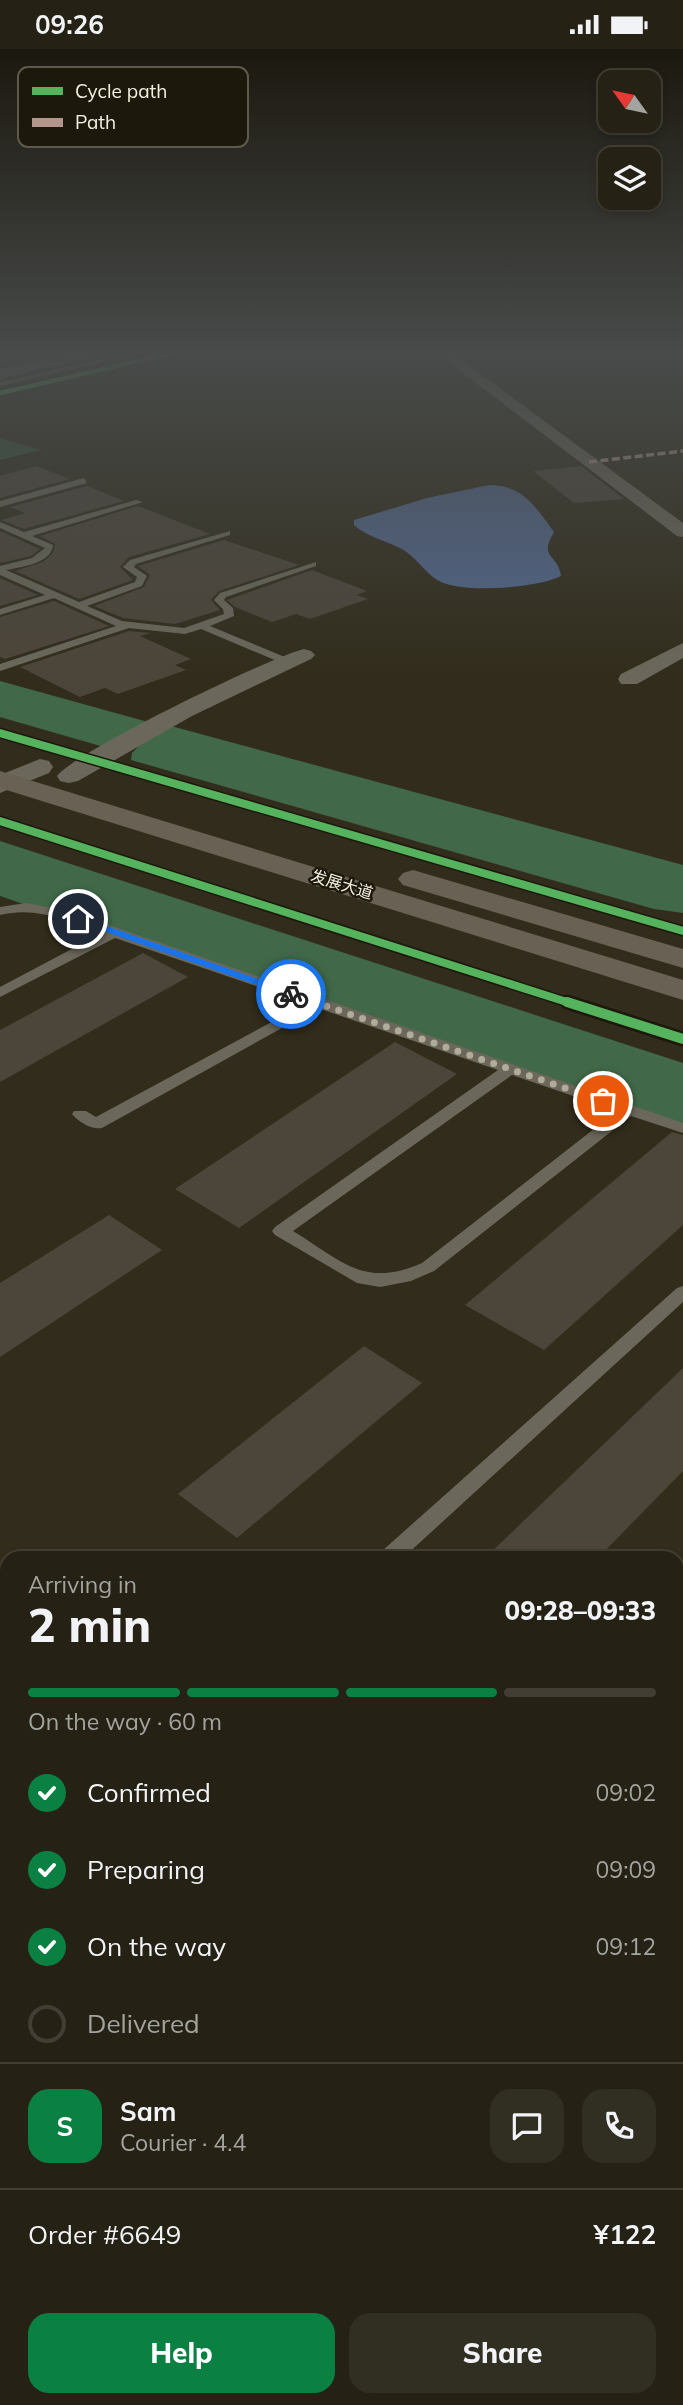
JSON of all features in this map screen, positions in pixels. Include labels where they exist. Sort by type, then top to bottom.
[{"type":"main road","name":"发展大道","points":[[2,775],[40,767],[683,960]]},
{"type":"main road","name":"发展大道","points":[[2,775],[683,990]]},
{"type":"street","points":[[588,461],[683,532]]},
{"type":"street","points":[[629,679],[683,649]]},
{"type":"street","points":[[69,776],[208,698],[296,659]]},
{"type":"lane","points":[[0,504],[84,481]]},
{"type":"lane","points":[[24,535],[139,502]]},
{"type":"lane","points":[[0,525],[50,547],[50,551],[40,557],[0,570]]},
{"type":"lane","points":[[78,606],[139,584],[142,576],[128,567],[133,562],[227,533]]},
{"type":"lane","points":[[0,570],[78,606],[128,625],[177,631],[202,627],[229,616],[230,612],[220,603],[219,597],[313,564]]},
{"type":"lane","points":[[0,612],[54,595]]},
{"type":"lane","points":[[219,621],[296,659]]},
{"type":"lane","points":[[0,668],[128,625]]},
{"type":"lane","points":[[202,627],[296,659]]},
{"type":"lane","points":[[0,911],[19,906],[40,906],[683,1128]]},
{"type":"lane","points":[[0,993],[114,933]]},
{"type":"lane","points":[[80,1114],[96,1124],[295,1015],[309,1000]]},
{"type":"lane","points":[[509,1069],[281,1231],[361,1279],[378,1281],[413,1274],[428,1267],[628,1110]]},
{"type":"lane","points":[[397,1551],[683,1293]]},
{"type":"green space","points":[[0,681],[148,722],[104,747],[0,717]]},
{"type":"green space","points":[[171,726],[683,865],[683,913],[654,909],[131,760],[132,753],[139,746]]},
{"type":"green space","points":[[0,841],[683,1063],[683,1131],[0,896]]},
{"type":"water","points":[[489,485],[519,493],[540,514],[554,532],[548,552],[561,576],[535,584],[500,588],[450,585],[434,578],[402,549],[371,536],[354,525],[354,520],[427,498]]},
{"type":"building","points":[[36,466],[70,479],[0,498],[0,476]]},
{"type":"building","points":[[581,466],[624,499],[574,503],[533,471]]},
{"type":"building","points":[[87,486],[124,501],[24,529],[1,520],[25,513],[10,507]]},
{"type":"building","points":[[138,506],[210,534],[129,557],[120,567],[133,580],[79,599],[15,571],[43,562],[53,553],[55,544],[40,536]]},
{"type":"building","points":[[0,531],[40,549],[31,556],[0,563]]},
{"type":"building","points":[[224,540],[299,565],[219,591],[211,600],[220,610],[175,624],[123,618],[94,606],[144,587],[150,575],[138,566]]},
{"type":"building","points":[[312,570],[367,591],[357,595],[368,599],[310,619],[296,614],[272,622],[235,607],[227,600]]},
{"type":"building","points":[[0,578],[38,595],[0,606]]},
{"type":"building","points":[[54,601],[109,626],[5,659],[0,657],[0,617]]},
{"type":"building","points":[[129,631],[150,633],[140,636],[191,659],[175,665],[186,670],[118,694],[105,688],[80,697],[20,667]]},
{"type":"building","points":[[143,953],[188,977],[0,1082],[0,1030]]},
{"type":"building","points":[[395,1042],[457,1074],[239,1228],[175,1189]]},
{"type":"building","points":[[672,1132],[683,1135],[683,1225],[544,1350],[465,1305]]},
{"type":"building","points":[[109,1215],[162,1250],[0,1357],[0,1283]]},
{"type":"building","points":[[364,1346],[422,1383],[237,1538],[178,1494]]},
{"type":"building","points":[[683,1368],[683,1471],[605,1551],[492,1551]]},
{"type":"marked path","points":[[589,462],[598,461]]},
{"type":"cycle path","points":[[0,733],[683,931]]},
{"type":"cycle path","points":[[0,821],[683,1039]]},
{"type":"way so far","points":[[291,994],[603,1101]]},
{"type":"route","points":[[78,919],[291,994]]}]
